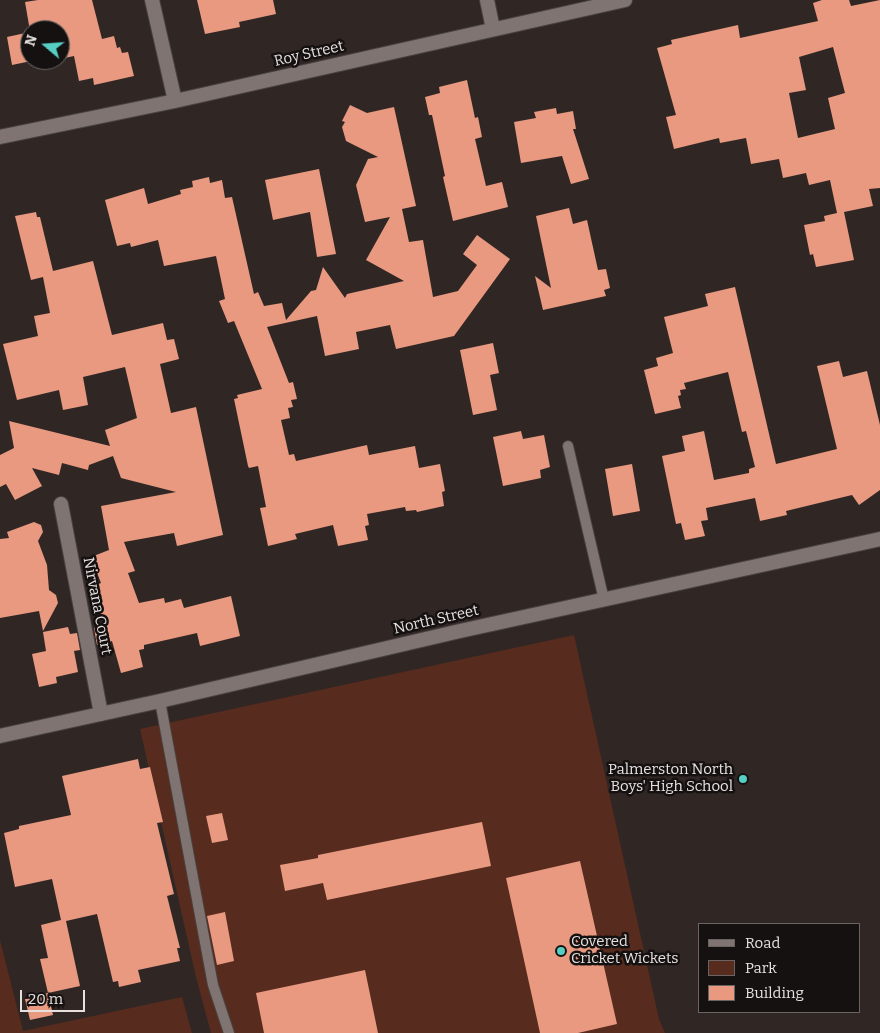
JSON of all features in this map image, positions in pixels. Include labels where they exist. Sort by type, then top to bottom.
[{"type":"street","points":[[152,0],[174,101]]},
{"type":"street","points":[[487,0],[493,29]]},
{"type":"street","name":"Roy Street","points":[[0,137],[174,101],[625,0]]},
{"type":"street","name":"Nirvana Court","points":[[61,504],[101,714]]},
{"type":"street","name":"North Street","points":[[0,736],[460,631],[880,539]]},
{"type":"lane","points":[[568,446],[604,600]]},
{"type":"lane","points":[[160,701],[213,985],[229,1033]]},
{"type":"green space","points":[[574,635],[659,1019],[665,1033],[211,1033],[196,977],[140,729]]},
{"type":"green space","points":[[0,940],[23,1031],[182,997],[192,1033],[0,1033]]},
{"type":"building","points":[[38,0],[92,0],[102,39],[114,36],[117,48],[120,47],[122,53],[128,52],[134,76],[94,85],[93,78],[79,81],[74,56],[70,57],[70,20],[28,20],[25,2]]},
{"type":"building","points":[[197,0],[273,0],[276,14],[239,22],[240,27],[205,34]]},
{"type":"building","points":[[822,0],[849,0],[851,6],[880,0],[880,188],[869,189],[873,206],[844,212],[854,260],[816,267],[813,254],[810,255],[804,225],[825,221],[824,216],[837,213],[830,180],[809,185],[806,173],[783,178],[779,159],[751,164],[746,138],[720,143],[719,138],[674,149],[666,117],[676,115],[657,48],[672,44],[671,40],[738,25],[740,38],[818,21],[813,3]],"holes":[[[833,47],[845,93],[828,98],[835,129],[798,138],[789,93],[806,90],[799,57]]]},
{"type":"building","points":[[20,34],[20,63],[12,65],[7,37]]},
{"type":"building","points":[[467,80],[475,118],[478,117],[482,137],[475,139],[486,186],[502,182],[508,207],[453,221],[432,115],[429,115],[425,97],[440,93],[439,87]]},
{"type":"building","points":[[350,105],[367,113],[394,107],[416,206],[402,209],[409,242],[423,240],[433,297],[458,291],[477,265],[463,254],[477,235],[510,259],[454,336],[396,349],[390,325],[356,332],[359,349],[325,356],[317,316],[267,327],[289,383],[293,382],[297,399],[291,400],[293,407],[288,408],[290,418],[281,420],[289,455],[294,454],[296,461],[367,445],[369,455],[415,446],[419,468],[440,464],[445,491],[442,492],[444,506],[417,512],[416,510],[406,511],[405,507],[367,514],[369,525],[365,526],[368,540],[338,546],[333,525],[295,534],[297,539],[268,546],[260,508],[266,507],[258,466],[249,468],[248,466],[234,399],[238,398],[237,395],[262,389],[234,321],[228,323],[219,301],[225,299],[216,256],[164,266],[158,240],[131,247],[130,243],[117,246],[105,200],[144,188],[148,204],[181,194],[180,190],[193,187],[192,181],[209,177],[210,183],[222,180],[225,198],[232,197],[254,294],[258,292],[264,306],[282,303],[286,320],[311,291],[316,290],[323,267],[345,298],[347,294],[404,281],[366,260],[390,217],[365,222],[356,185],[368,159],[378,157],[346,141],[342,127],[345,122],[342,121]]},
{"type":"building","points":[[556,108],[557,114],[573,111],[576,129],[573,129],[589,179],[571,184],[562,156],[521,163],[514,122],[536,118],[534,112]]},
{"type":"building","points":[[319,169],[336,254],[317,257],[310,212],[273,220],[265,180]]},
{"type":"building","points":[[569,208],[573,224],[587,220],[598,270],[606,269],[610,288],[604,290],[606,296],[543,310],[535,276],[551,288],[536,216]]},
{"type":"building","points":[[36,212],[37,217],[40,217],[53,271],[93,261],[112,335],[163,323],[167,340],[174,339],[179,359],[160,364],[171,413],[196,407],[223,535],[177,546],[174,533],[124,542],[135,571],[128,573],[139,603],[164,598],[165,603],[181,599],[184,608],[231,596],[240,636],[200,646],[197,633],[144,645],[144,649],[139,650],[143,667],[121,673],[112,641],[97,645],[94,628],[105,625],[91,587],[101,583],[91,557],[109,550],[101,506],[176,492],[121,478],[113,456],[89,465],[88,470],[62,463],[59,475],[32,468],[42,486],[15,500],[6,484],[0,487],[0,455],[14,448],[9,421],[110,446],[105,430],[137,418],[125,367],[83,377],[88,405],[63,410],[59,390],[17,400],[3,344],[38,336],[34,316],[50,313],[43,277],[31,280],[15,216]]},
{"type":"building","points":[[735,287],[776,464],[837,449],[817,366],[839,361],[843,377],[867,371],[880,425],[880,490],[859,505],[852,495],[786,511],[787,515],[760,521],[755,498],[706,508],[708,520],[701,521],[705,536],[685,540],[681,523],[676,524],[662,456],[685,451],[682,436],[704,431],[714,480],[749,473],[749,469],[755,467],[746,431],[742,432],[728,372],[684,383],[686,389],[680,390],[681,395],[678,396],[681,408],[655,414],[644,370],[658,366],[656,358],[673,353],[664,317],[708,306],[705,294]]},
{"type":"building","points":[[493,343],[499,373],[490,375],[497,410],[473,415],[460,350]]},
{"type":"building","points":[[521,431],[523,439],[544,435],[550,467],[540,470],[541,478],[503,486],[493,437]]},
{"type":"building","points":[[632,464],[640,511],[613,516],[605,469]]},
{"type":"building","points":[[34,522],[41,525],[43,532],[38,541],[47,565],[49,590],[56,595],[58,603],[43,631],[39,611],[0,618],[0,539],[9,538],[7,532]]},
{"type":"building","points":[[68,627],[70,634],[77,633],[80,650],[74,651],[78,672],[56,677],[57,683],[39,687],[32,654],[46,651],[43,632]]},
{"type":"building","points":[[138,759],[140,769],[150,767],[163,822],[157,823],[174,894],[167,896],[180,948],[177,948],[180,961],[138,970],[141,982],[119,987],[118,981],[113,982],[97,914],[66,921],[80,986],[48,993],[40,959],[48,958],[41,925],[61,920],[52,879],[15,887],[4,833],[19,829],[19,826],[71,815],[62,776]]},
{"type":"building","points":[[222,813],[228,840],[212,843],[206,816]]},
{"type":"building","points":[[482,822],[491,866],[327,900],[323,883],[285,891],[280,865],[318,858],[318,855]]},
{"type":"building","name":"Covered Cricket Wickets","points":[[580,861],[617,1024],[578,1033],[540,1033],[506,878]]},
{"type":"building","points":[[225,912],[234,961],[217,965],[207,916]]},
{"type":"building","points":[[365,970],[378,1033],[264,1033],[256,993]]},
{"type":"building","points":[[48,993],[53,1015],[30,1020],[25,999]]},
{"type":"place","name":"Palmerston North Boys' High School","points":[[743,779]]},
{"type":"place","name":"Covered Cricket Wickets","points":[[561,951]]}]
